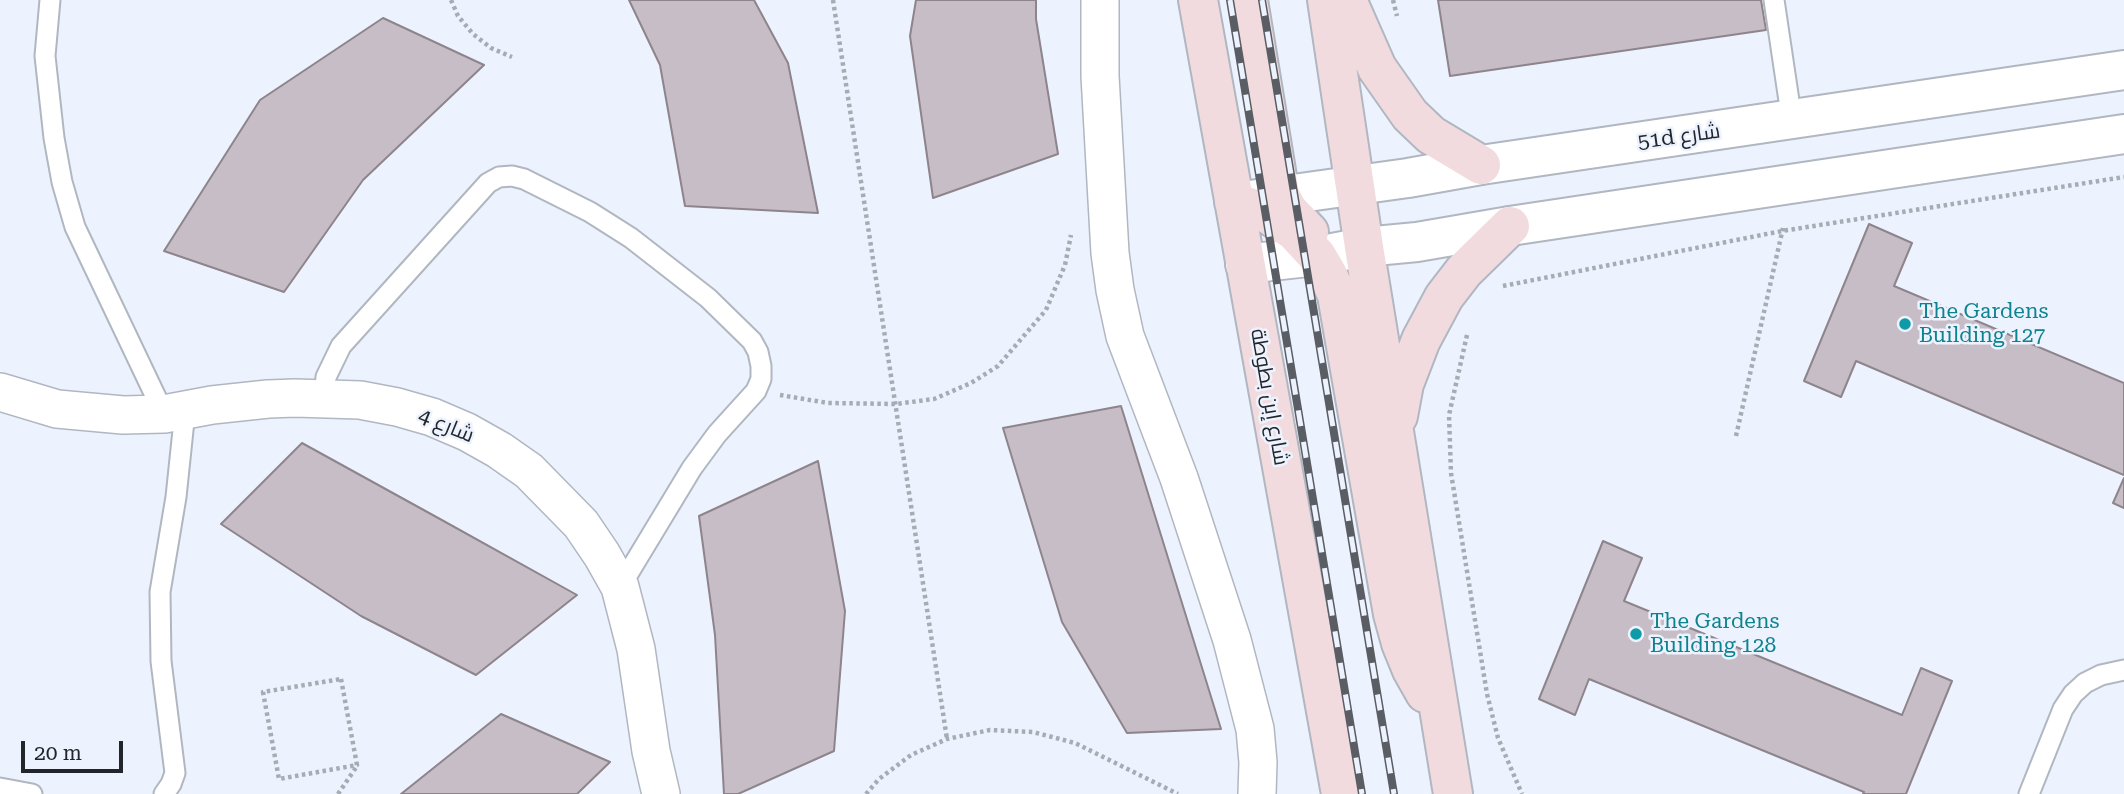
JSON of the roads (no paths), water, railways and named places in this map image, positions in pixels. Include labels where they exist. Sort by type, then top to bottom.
[{"type":"main road","name":"شارع إبن بطوطة","points":[[1198,0],[1341,794]]},
{"type":"main road","points":[[1248,0],[1280,195],[1288,210],[1310,233],[1345,246],[1364,247]]},
{"type":"main road","points":[[1327,0],[1364,247],[1453,794]]},
{"type":"main road","points":[[1347,0],[1377,68],[1398,100],[1431,135],[1480,165]]},
{"type":"main road","points":[[1234,202],[1266,213],[1294,231],[1317,256],[1337,295],[1393,614],[1412,670],[1441,715]]},
{"type":"main road","points":[[1395,432],[1405,384],[1421,340],[1444,298],[1471,263],[1510,226]]},
{"type":"street","points":[[1100,0],[1100,76],[1110,253],[1115,290],[1125,335],[1183,489],[1232,640],[1255,729],[1257,794]]},
{"type":"street","name":"51d شارع","points":[[1234,202],[2124,71]]},
{"type":"street","points":[[1245,264],[1417,242],[2124,134]]},
{"type":"street","name":"شارع 4","points":[[0,392],[57,409],[123,415],[175,412],[240,402],[324,398],[360,400],[420,414],[467,432],[499,450],[529,471],[581,524],[620,587],[636,649],[660,794]]},
{"type":"lane","points":[[50,0],[45,56],[54,138],[62,182],[75,227],[175,412],[176,497],[160,592],[160,661],[175,773],[164,794]]},
{"type":"lane","points":[[1774,0],[1792,121]]},
{"type":"lane","points":[[324,398],[326,377],[341,346],[488,183],[499,177],[524,178],[590,212],[708,298],[752,341],[758,352],[761,379],[756,391],[698,459],[620,587]]},
{"type":"lane","points":[[2029,794],[2063,709],[2073,694],[2085,683],[2101,675],[2124,670]]},
{"type":"lane","points":[[0,788],[32,794]]},
{"type":"railway","points":[[1230,0],[1362,794]]},
{"type":"railway","points":[[1262,0],[1394,794]]},
{"type":"place","name":"The Gardens Building 127","points":[[1905,324]]},
{"type":"place","name":"The Gardens Building 128","points":[[1636,634]]}]
